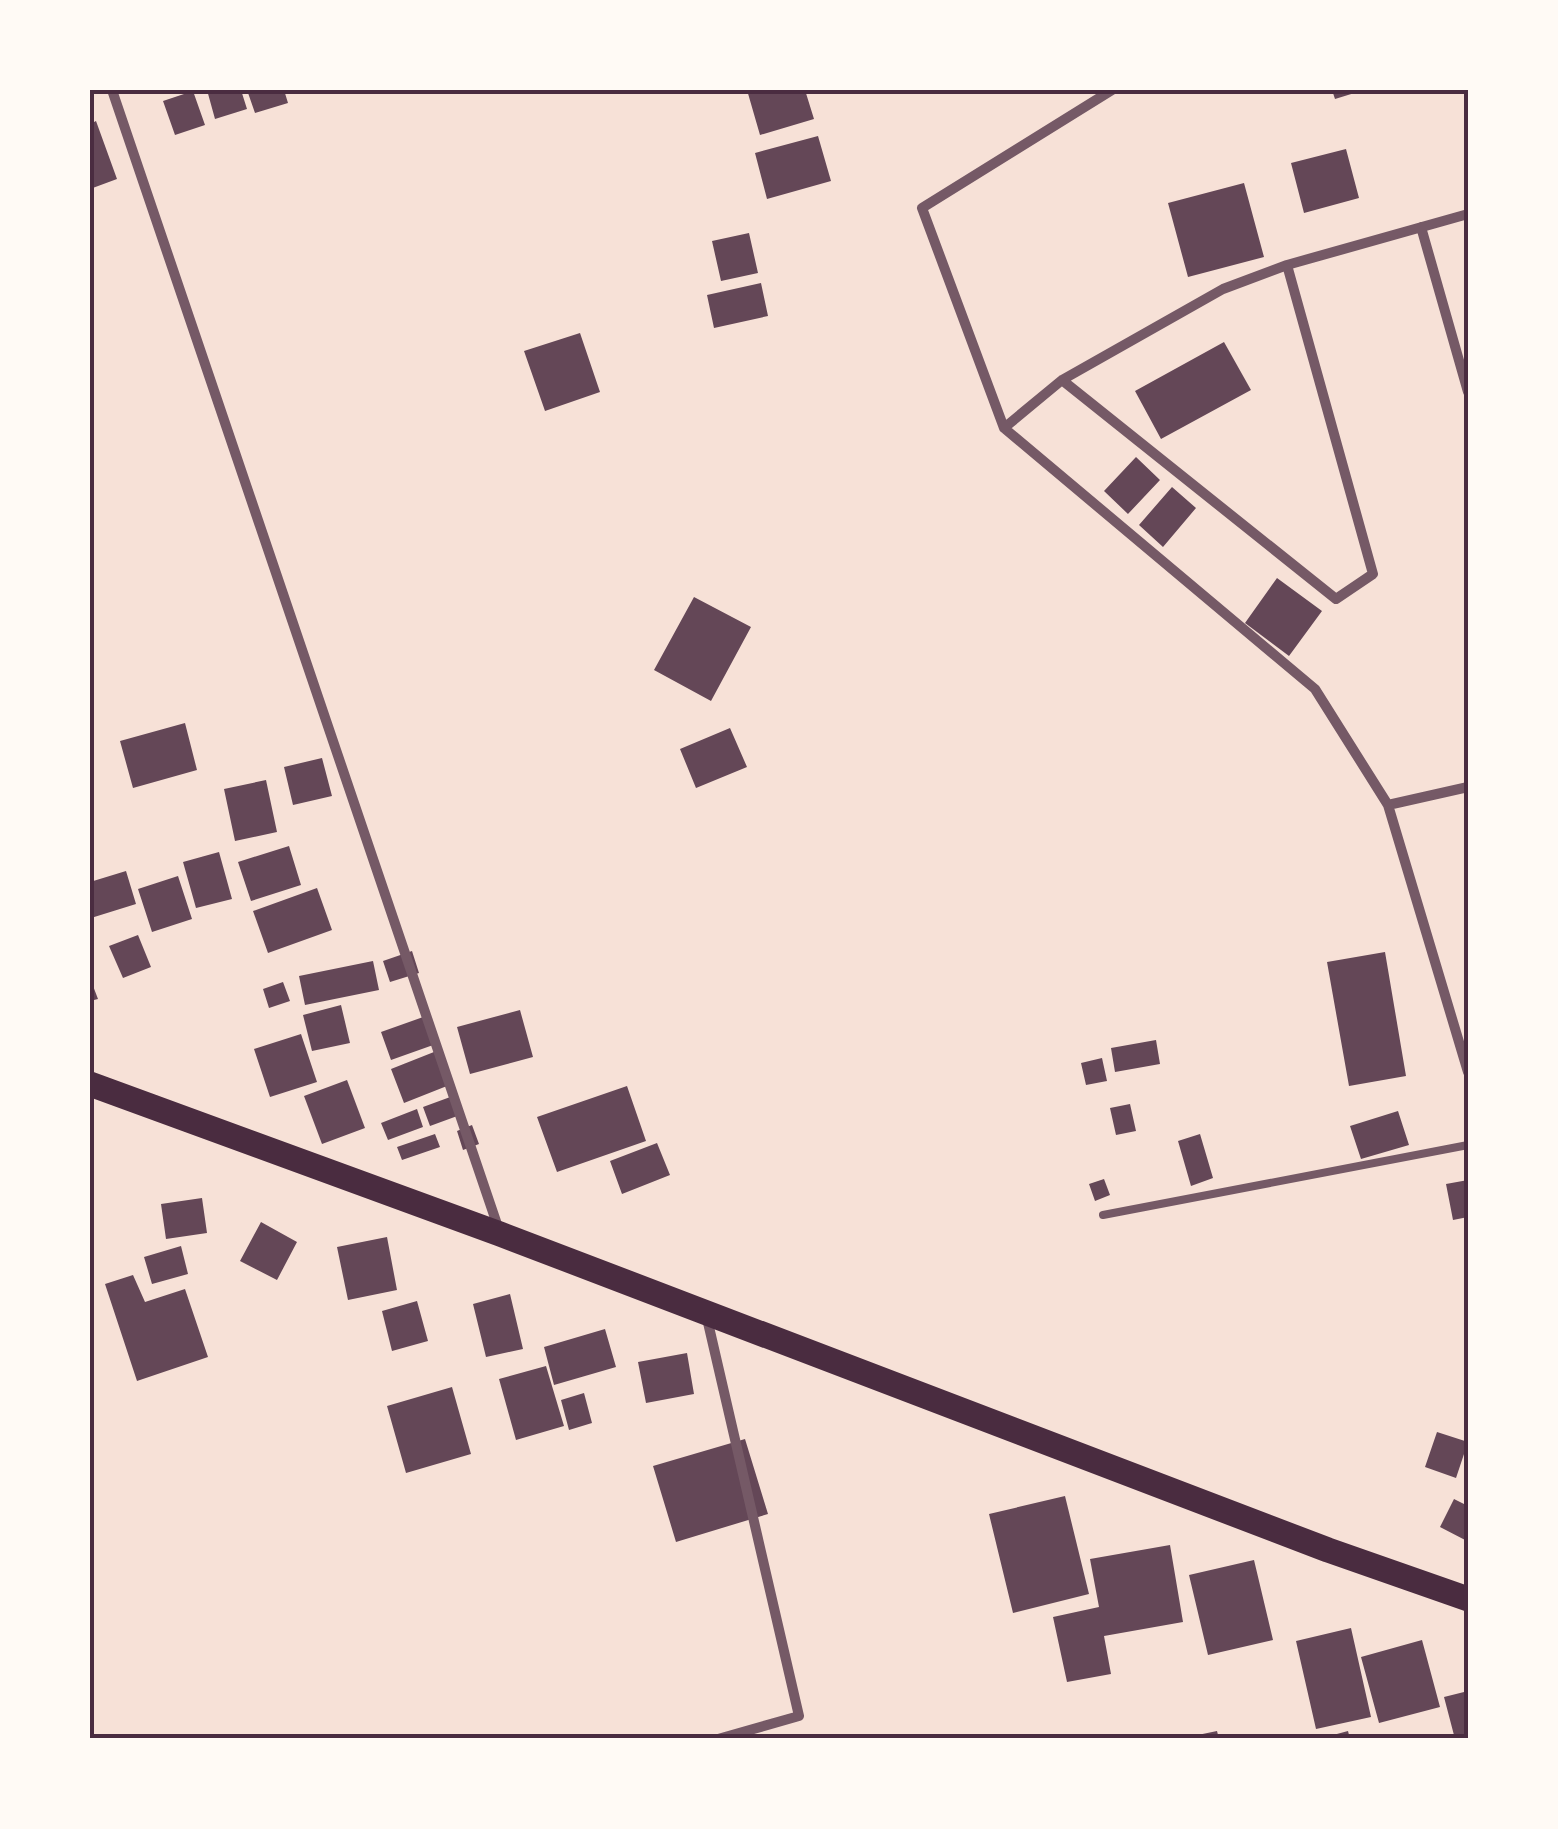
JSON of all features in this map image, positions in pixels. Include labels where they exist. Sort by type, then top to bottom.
[{"type":"main road","points":[[90,1084],[500,1234],[1328,1550],[1468,1599]]},
{"type":"street","points":[[112,90],[500,1234]]},
{"type":"street","points":[[1112,90],[922,208],[1004,428],[1315,689],[1388,806],[1468,1072]]},
{"type":"street","points":[[1004,428],[1062,380],[1224,289],[1287,266],[1468,214]]},
{"type":"street","points":[[1422,228],[1468,392]]},
{"type":"street","points":[[1062,380],[1336,598],[1373,574],[1287,266]]},
{"type":"street","points":[[1388,806],[1468,786]]},
{"type":"street","points":[[705,1313],[798,1716],[718,1739]]},
{"type":"lane","points":[[1102,1215],[1468,1145]]},
{"type":"building","points":[[207,90],[241,90],[247,109],[215,119]]},
{"type":"building","points":[[247,90],[284,90],[288,103],[255,113]]},
{"type":"building","points":[[747,90],[805,90],[814,119],[760,135]]},
{"type":"building","points":[[1332,90],[1361,90],[1361,91],[1335,99]]},
{"type":"building","points":[[193,91],[205,125],[175,135],[163,101]]},
{"type":"building","points":[[96,121],[117,179],[90,189],[90,124]]},
{"type":"building","points":[[818,136],[831,181],[767,199],[755,153]]},
{"type":"building","points":[[1346,149],[1359,198],[1304,213],[1291,163]]},
{"type":"building","points":[[1244,183],[1264,257],[1188,277],[1168,203]]},
{"type":"building","points":[[749,233],[758,273],[721,281],[712,241]]},
{"type":"building","points":[[761,283],[768,316],[714,328],[707,295]]},
{"type":"building","points":[[580,333],[600,392],[545,411],[524,351]]},
{"type":"building","points":[[1224,342],[1251,390],[1161,439],[1135,391]]},
{"type":"building","points":[[1136,457],[1160,480],[1128,514],[1104,491]]},
{"type":"building","points":[[1172,487],[1196,508],[1163,547],[1139,525]]},
{"type":"building","points":[[1277,578],[1322,611],[1289,656],[1245,623]]},
{"type":"building","points":[[694,597],[751,627],[711,701],[654,670]]},
{"type":"building","points":[[185,723],[197,770],[133,788],[120,741]]},
{"type":"building","points":[[730,728],[747,767],[696,788],[680,749]]},
{"type":"building","points":[[322,758],[332,796],[293,805],[284,767]]},
{"type":"building","points":[[266,780],[277,832],[235,841],[224,789]]},
{"type":"building","points":[[289,846],[301,885],[251,901],[238,862]]},
{"type":"building","points":[[219,852],[232,899],[196,908],[183,862]]},
{"type":"building","points":[[126,871],[136,904],[91,918],[90,882]]},
{"type":"building","points":[[178,876],[192,919],[152,932],[138,889]]},
{"type":"building","points":[[317,888],[332,930],[268,953],[253,911]]},
{"type":"building","points":[[138,935],[151,967],[123,978],[109,946]]},
{"type":"building","points":[[412,951],[419,973],[390,982],[383,961]]},
{"type":"building","points":[[1385,952],[1406,1076],[1349,1086],[1327,962]]},
{"type":"building","points":[[373,961],[379,990],[305,1005],[299,976]]},
{"type":"building","points":[[90,978],[98,999],[90,1001]]},
{"type":"building","points":[[283,982],[290,1001],[269,1008],[263,989]]},
{"type":"building","points":[[341,1005],[350,1043],[312,1051],[303,1015]]},
{"type":"building","points":[[520,1010],[533,1057],[470,1074],[457,1027]]},
{"type":"building","points":[[426,1016],[436,1044],[391,1060],[381,1032]]},
{"type":"building","points":[[301,1034],[317,1082],[270,1097],[254,1049]]},
{"type":"building","points":[[1156,1040],[1160,1064],[1115,1072],[1111,1048]]},
{"type":"building","points":[[439,1050],[452,1084],[404,1103],[391,1069]]},
{"type":"building","points":[[1102,1058],[1107,1081],[1086,1085],[1081,1063]]},
{"type":"building","points":[[347,1080],[365,1128],[322,1144],[304,1096]]},
{"type":"building","points":[[627,1086],[646,1141],[557,1172],[537,1117]]},
{"type":"building","points":[[453,1096],[460,1115],[430,1126],[423,1107]]},
{"type":"building","points":[[1130,1104],[1136,1131],[1116,1135],[1110,1108]]},
{"type":"building","points":[[417,1109],[423,1127],[388,1140],[381,1123]]},
{"type":"building","points":[[1398,1111],[1409,1145],[1361,1159],[1350,1126]]},
{"type":"building","points":[[472,1125],[479,1144],[463,1150],[457,1131]]},
{"type":"building","points":[[435,1134],[440,1147],[402,1160],[397,1147]]},
{"type":"building","points":[[1200,1134],[1213,1178],[1191,1186],[1178,1141]]},
{"type":"building","points":[[657,1143],[670,1175],[622,1194],[610,1161]]},
{"type":"building","points":[[1104,1179],[1110,1195],[1095,1201],[1089,1184]]},
{"type":"building","points":[[1468,1180],[1468,1217],[1453,1220],[1446,1184]]},
{"type":"building","points":[[202,1198],[207,1233],[166,1239],[161,1204]]},
{"type":"building","points":[[261,1222],[297,1242],[277,1280],[240,1261]]},
{"type":"building","points":[[387,1237],[397,1290],[348,1300],[337,1247]]},
{"type":"building","points":[[181,1246],[188,1274],[152,1284],[144,1257]]},
{"type":"building","points":[[133,1275],[145,1302],[185,1289],[208,1357],[137,1381],[105,1284]]},
{"type":"building","points":[[510,1294],[523,1349],[486,1357],[473,1304]]},
{"type":"building","points":[[417,1301],[428,1341],[392,1351],[382,1311]]},
{"type":"building","points":[[605,1329],[616,1367],[554,1385],[544,1347]]},
{"type":"building","points":[[687,1353],[694,1394],[646,1403],[638,1362]]},
{"type":"building","points":[[546,1366],[564,1426],[516,1440],[499,1379]]},
{"type":"building","points":[[452,1387],[471,1454],[406,1473],[387,1406]]},
{"type":"building","points":[[584,1393],[592,1423],[569,1430],[561,1400]]},
{"type":"building","points":[[1437,1432],[1468,1442],[1456,1478],[1425,1467]]},
{"type":"building","points":[[745,1439],[768,1514],[676,1542],[653,1466]]},
{"type":"building","points":[[1065,1496],[1089,1594],[1013,1613],[989,1514]]},
{"type":"building","points":[[1454,1499],[1468,1506],[1467,1541],[1440,1527]]},
{"type":"building","points":[[1170,1545],[1183,1622],[1104,1636],[1111,1674],[1067,1682],[1053,1617],[1099,1607],[1090,1559]]},
{"type":"building","points":[[1254,1560],[1273,1640],[1208,1655],[1189,1575]]},
{"type":"building","points":[[1351,1628],[1371,1717],[1316,1729],[1296,1641]]},
{"type":"building","points":[[1422,1640],[1440,1707],[1379,1723],[1361,1657]]},
{"type":"building","points":[[1468,1691],[1468,1739],[1455,1739],[1444,1697]]},
{"type":"building","points":[[1217,1731],[1219,1739],[1188,1739],[1188,1737]]},
{"type":"building","points":[[1348,1731],[1350,1739],[1322,1739],[1322,1738]]}]
